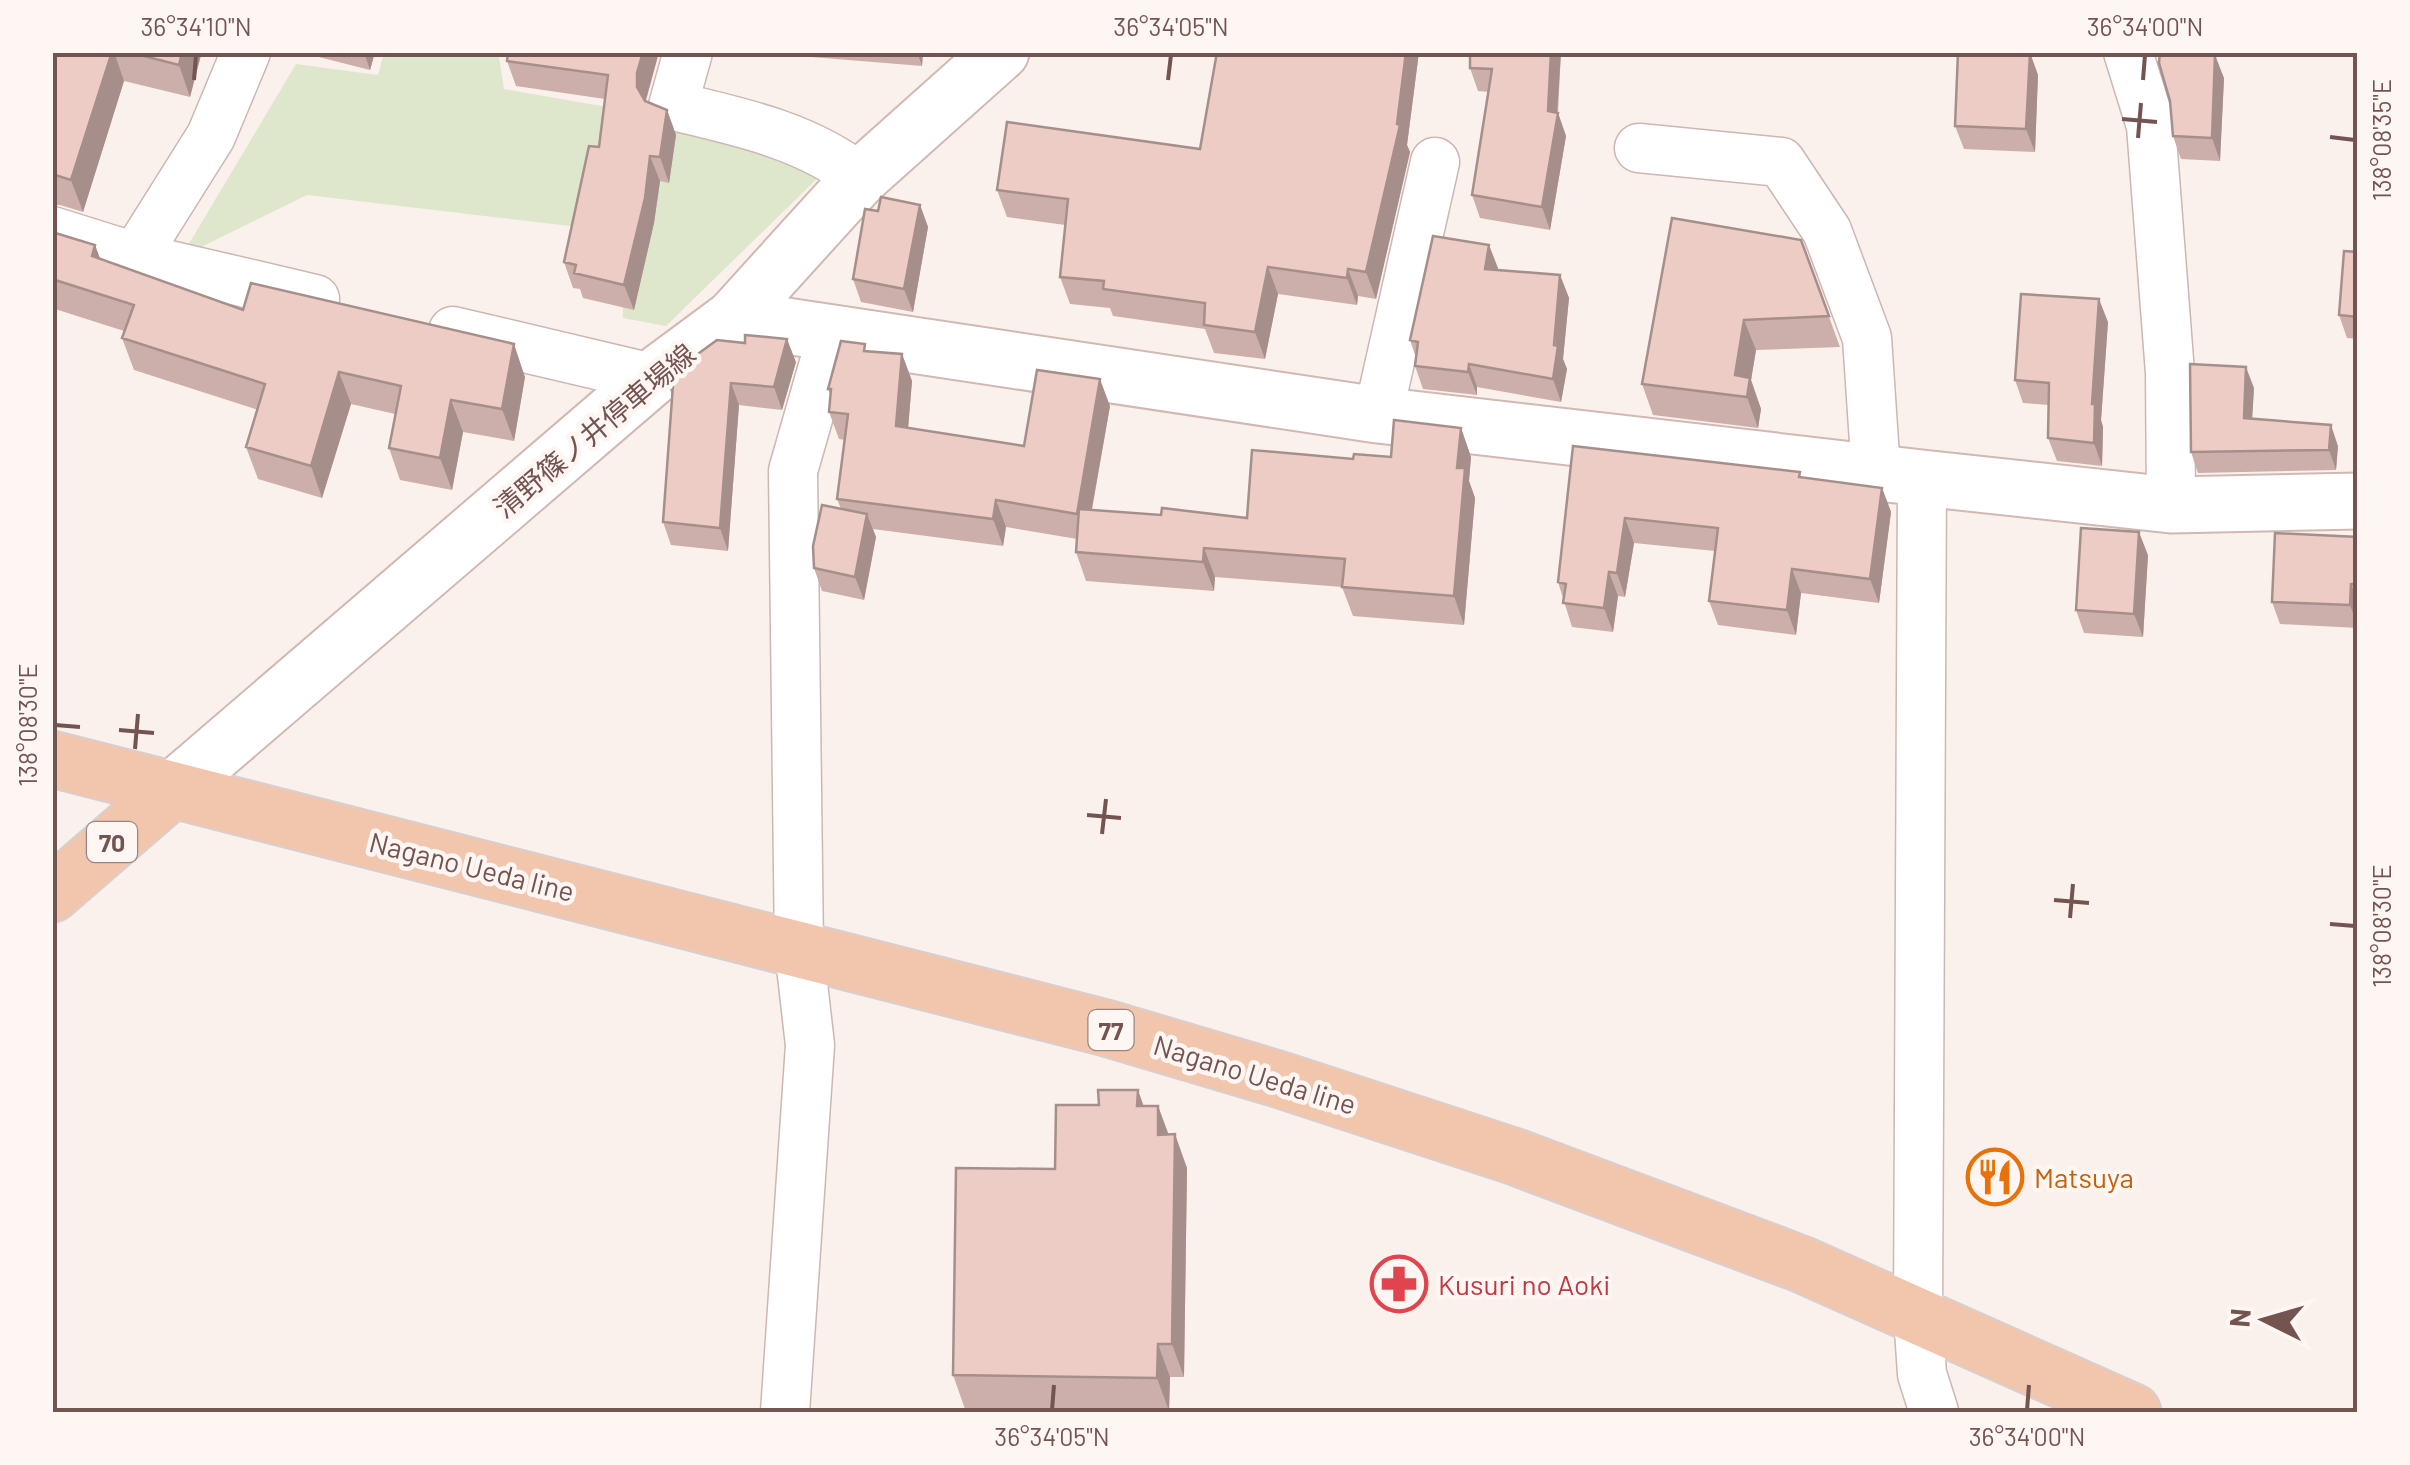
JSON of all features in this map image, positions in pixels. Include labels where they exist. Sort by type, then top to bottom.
[{"type":"main road","name":"Nagano Ueda line","points":[[52,759],[1106,1028],[1460,1138],[1784,1257],[2133,1412]]},
{"type":"main road","name":"70","points":[[52,894],[170,790]]},
{"type":"street","points":[[135,257],[211,136],[246,52]]},
{"type":"street","points":[[688,52],[672,106],[748,124],[782,137],[834,158],[860,178]]},
{"type":"street","name":"清野篠ノ井停車場線","points":[[170,790],[652,378],[732,318],[860,178],[1002,52]]},
{"type":"street","points":[[2128,52],[2152,126],[2170,373],[2171,506]]},
{"type":"street","points":[[1639,148],[1781,162],[1826,231],[1867,338],[1899,475],[1918,1315],[1922,1374],[1934,1412]]},
{"type":"street","points":[[1378,415],[1434,162]]},
{"type":"street","points":[[52,231],[135,257],[652,378]]},
{"type":"street","points":[[732,318],[1378,415],[2171,506],[2358,501]]},
{"type":"street","points":[[785,1412],[810,1045],[800,949],[793,471],[832,335]]},
{"type":"green space","points":[[476,52],[499,57],[504,89],[665,117],[826,170],[666,326],[623,318],[621,232],[307,195],[181,257],[296,64],[378,75],[384,53]]},
{"type":"building","points":[[52,52],[112,52],[71,180],[52,174]]},
{"type":"building","points":[[128,52],[182,52],[179,65]]},
{"type":"building","points":[[508,52],[643,52],[637,87],[645,101],[667,110],[660,157],[650,156],[645,198],[624,285],[574,273],[576,265],[564,262],[589,146],[599,147],[608,75],[507,61]]},
{"type":"building","points":[[1217,52],[1406,52],[1397,124],[1400,125],[1366,272],[1348,269],[1347,278],[1268,267],[1255,332],[1204,325],[1205,303],[1103,289],[1104,281],[1060,277],[1068,199],[997,190],[1007,122],[1200,149]]},
{"type":"building","points":[[1470,52],[1551,52],[1548,111],[1558,113],[1542,207],[1472,195],[1492,69],[1470,68]]},
{"type":"building","points":[[1958,52],[2030,53],[2026,129],[1955,126]]},
{"type":"building","points":[[2160,52],[2215,55],[2212,138],[2173,136]]},
{"type":"building","points":[[881,197],[920,205],[904,289],[853,279],[865,209],[878,211]]},
{"type":"building","points":[[1672,218],[1801,240],[1829,316],[1744,320],[1735,375],[1750,378],[1747,397],[1642,384]]},
{"type":"building","points":[[52,232],[95,245],[92,256],[243,310],[251,283],[514,344],[502,409],[451,400],[440,458],[389,448],[401,386],[339,372],[311,466],[246,447],[265,384],[122,338],[134,305],[52,279]]},
{"type":"building","points":[[1433,236],[1489,245],[1485,269],[1560,275],[1553,379],[1469,364],[1468,372],[1415,366],[1418,342],[1410,340]]},
{"type":"building","points":[[2344,251],[2358,252],[2358,317],[2339,315]]},
{"type":"building","points":[[2021,294],[2099,299],[2092,404],[2094,443],[2048,438],[2049,383],[2015,380]]},
{"type":"building","points":[[745,335],[787,339],[774,387],[731,383],[720,528],[663,522],[673,385],[668,385],[669,375],[717,340],[745,343]]},
{"type":"building","points":[[841,341],[865,344],[864,351],[902,354],[896,426],[1024,446],[1037,370],[1100,379],[1077,514],[996,500],[993,519],[837,499],[848,414],[829,412],[828,389]]},
{"type":"building","points":[[2190,364],[2246,367],[2244,418],[2331,425],[2329,450],[2191,452]]},
{"type":"building","points":[[1394,420],[1461,428],[1457,468],[1465,468],[1454,596],[1342,587],[1345,559],[1204,548],[1203,562],[1076,552],[1079,509],[1161,515],[1162,508],[1247,518],[1252,450],[1353,459],[1354,454],[1391,457]]},
{"type":"building","points":[[1573,446],[1800,472],[1799,477],[1882,488],[1870,579],[1792,569],[1787,610],[1709,601],[1718,528],[1625,518],[1617,573],[1609,572],[1604,608],[1563,603],[1566,584],[1558,582]]},
{"type":"building","points":[[822,505],[867,514],[855,577],[814,568],[813,546]]},
{"type":"building","points":[[2081,528],[2139,532],[2134,614],[2076,610]]},
{"type":"building","points":[[2275,533],[2358,537],[2358,584],[2351,584],[2350,605],[2272,602]]},
{"type":"building","points":[[1098,1090],[1138,1090],[1137,1106],[1158,1106],[1158,1135],[1175,1134],[1172,1344],[1158,1344],[1157,1378],[953,1375],[956,1168],[1055,1169],[1056,1105],[1099,1105]]},
{"type":"place","name":"Matsuya","points":[[1995,1177]]},
{"type":"place","name":"Kusuri no Aoki","points":[[1399,1284]]}]
